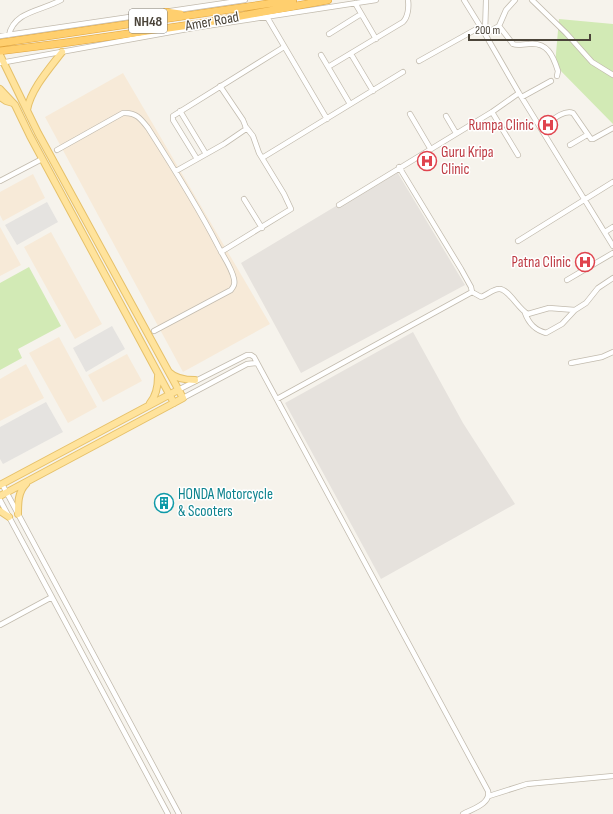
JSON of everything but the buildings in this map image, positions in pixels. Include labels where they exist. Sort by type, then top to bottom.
[{"type":"highway","name":"Amer Road","points":[[1,40],[186,15],[253,3],[293,0]]},
{"type":"highway","name":"Amer Road","points":[[2,52],[203,23],[328,0]]},
{"type":"highway","points":[[166,12],[186,15]]},
{"type":"highway","points":[[193,28],[203,23]]},
{"type":"main road","points":[[0,496],[182,398],[2,63],[2,52]]},
{"type":"main road","points":[[27,110],[30,98],[62,52]]},
{"type":"main road","points":[[0,89],[13,103],[174,403]]},
{"type":"main road","points":[[0,97],[13,103]]},
{"type":"main road","points":[[141,342],[149,337]]},
{"type":"main road","points":[[168,371],[173,376],[181,379],[195,380]]},
{"type":"main road","points":[[148,406],[154,397],[158,384],[158,374]]},
{"type":"main road","points":[[1,485],[178,390]]},
{"type":"main road","points":[[18,514],[20,495],[23,487],[28,481]]},
{"type":"main road","points":[[0,511],[9,517]]},
{"type":"street","points":[[9,35],[11,25],[25,14],[60,0]]},
{"type":"street","points":[[1,40],[9,35],[245,0]]},
{"type":"street","points":[[2,63],[193,28],[376,0]]},
{"type":"street","points":[[328,67],[403,22],[406,19],[408,0]]},
{"type":"street","points":[[464,0],[520,95],[613,246]]},
{"type":"street","points":[[485,34],[486,0]]},
{"type":"street","points":[[485,34],[498,26],[506,10],[515,0]]},
{"type":"street","points":[[532,0],[566,33],[592,62],[613,75]]},
{"type":"street","points":[[355,3],[376,39]]},
{"type":"street","points":[[329,34],[361,14]]},
{"type":"street","points":[[267,17],[327,119]]},
{"type":"street","points":[[498,26],[512,44],[538,44],[548,49],[558,71],[557,76]]},
{"type":"street","points":[[419,61],[480,27]]},
{"type":"street","points":[[197,159],[173,120],[173,116],[284,47]]},
{"type":"street","points":[[351,54],[374,90]]},
{"type":"street","points":[[322,55],[350,104]]},
{"type":"street","points":[[262,158],[403,72]]},
{"type":"street","points":[[339,204],[520,95],[551,81]]},
{"type":"street","points":[[220,86],[253,136],[257,149],[291,208],[262,228],[221,252]]},
{"type":"street","points":[[180,111],[206,154]]},
{"type":"street","points":[[57,150],[123,113],[129,112],[140,118],[148,128],[192,197],[234,278],[234,285],[231,290],[154,331]]},
{"type":"street","points":[[492,112],[518,155]]},
{"type":"street","points":[[541,128],[564,113],[570,112],[573,113],[589,138],[593,139],[613,128]]},
{"type":"street","points":[[410,114],[430,148]]},
{"type":"street","points":[[446,116],[456,133]]},
{"type":"street","points":[[176,171],[240,134],[246,127]]},
{"type":"street","points":[[570,145],[587,134]]},
{"type":"street","points":[[0,180],[42,159]]},
{"type":"street","points":[[399,167],[461,269],[471,287],[472,292],[482,297],[497,289],[504,290],[525,313],[532,326],[540,331],[546,333],[562,324],[575,310],[586,303],[598,288],[613,278]]},
{"type":"street","points":[[518,240],[613,182]]},
{"type":"street","points":[[244,199],[262,228]]},
{"type":"street","points":[[605,232],[613,227]]},
{"type":"street","points":[[567,280],[613,253]]},
{"type":"street","points":[[277,399],[472,292]]},
{"type":"street","points":[[525,313],[530,314],[549,308],[575,310]]},
{"type":"street","points":[[571,363],[602,357],[613,352]]},
{"type":"street","points":[[178,390],[195,380],[247,355],[253,355],[484,782],[489,796]]},
{"type":"street","points":[[182,398],[247,364],[257,363]]},
{"type":"street","points":[[1,485],[7,492],[179,814]]},
{"type":"street","points":[[0,500],[168,814]]},
{"type":"street","points":[[0,625],[52,597]]},
{"type":"street","points":[[463,814],[484,803],[489,796],[527,784],[613,776]]},
{"type":"shaded area","points":[[123,73],[270,324],[183,372],[45,117]]},
{"type":"shaded area","points":[[396,170],[465,285],[301,373],[241,263]]},
{"type":"shaded area","points":[[33,174],[45,198],[3,221],[0,215],[0,192]]},
{"type":"shaded area","points":[[47,202],[58,222],[17,245],[5,225]]},
{"type":"shaded area","points":[[0,227],[21,265],[0,276]]},
{"type":"shaded area","points":[[51,232],[102,324],[75,339],[24,247]]},
{"type":"shaded area","points":[[112,326],[125,349],[86,372],[73,348]]},
{"type":"shaded area","points":[[413,332],[463,423],[515,504],[381,579],[285,403]]},
{"type":"shaded area","points":[[59,337],[97,407],[68,423],[29,353]]},
{"type":"shaded area","points":[[127,354],[142,381],[103,402],[88,375]]},
{"type":"shaded area","points":[[26,364],[44,398],[0,421],[0,379]]},
{"type":"shaded area","points":[[46,402],[63,432],[3,464],[0,459],[0,427]]},
{"type":"green space","points":[[559,19],[613,24],[613,124],[555,65]]},
{"type":"green space","points":[[29,267],[61,326],[18,349],[22,358],[0,370],[0,283]]},
{"type":"place","name":"Rumpa Clinic","points":[[548,125]]},
{"type":"place","name":"Guru Kripa Clinic","points":[[427,161]]},
{"type":"place","name":"Patna Clinic","points":[[585,262]]},
{"type":"place","name":"HONDA Motorcycle & Scooters","points":[[164,503]]}]
